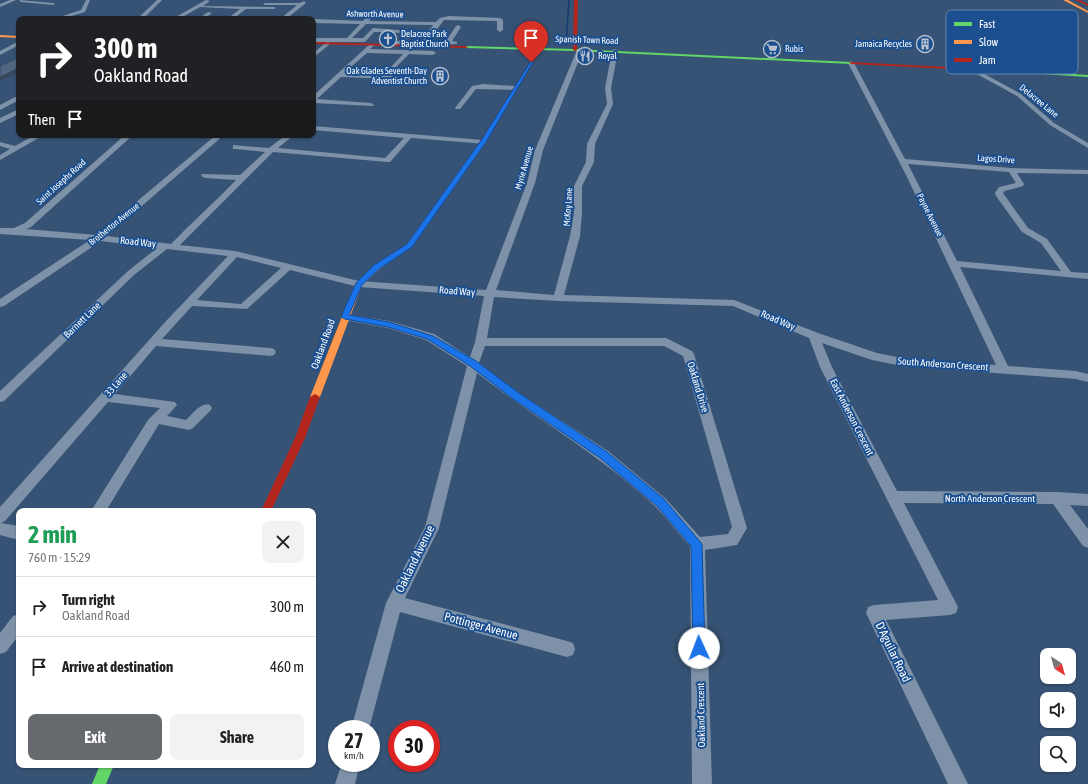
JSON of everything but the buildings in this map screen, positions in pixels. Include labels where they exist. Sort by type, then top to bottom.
[{"type":"main road","points":[[576,0],[577,50]]},
{"type":"main road","points":[[1065,0],[1088,11]]},
{"type":"main road","points":[[1070,0],[1088,11]]},
{"type":"main road","points":[[1077,0],[1088,4]]},
{"type":"main road","points":[[1083,0],[1088,4]]},
{"type":"main road","points":[[0,36],[16,36]]},
{"type":"main road","name":"Spanish Town Road","points":[[318,41],[367,45],[423,44],[615,51],[946,68]]},
{"type":"main road","name":"Oakland Road","points":[[267,508],[300,438],[345,317],[359,284],[377,267],[410,245],[483,142],[539,49]]},
{"type":"main road","name":"Spanish Town Road","points":[[856,64],[946,70]]},
{"type":"main road","name":"Spanish Town Road","points":[[1009,74],[1027,77],[1088,77]]},
{"type":"main road","name":"Spanish Town Road","points":[[1048,74],[1088,77]]},
{"type":"main road","points":[[99,784],[106,768]]},
{"type":"street","points":[[0,6],[14,0]]},
{"type":"street","points":[[24,0],[21,1],[53,4]]},
{"type":"street","points":[[66,16],[83,11],[88,0]]},
{"type":"street","points":[[143,16],[160,0]]},
{"type":"street","points":[[180,16],[209,0]]},
{"type":"street","points":[[217,7],[228,0]]},
{"type":"street","points":[[224,8],[236,0]]},
{"type":"street","points":[[287,16],[306,0]]},
{"type":"street","points":[[234,16],[252,2],[301,4]]},
{"type":"street","points":[[269,14],[280,4]]},
{"type":"street","points":[[202,7],[274,8]]},
{"type":"street","points":[[348,40],[352,32],[365,22],[376,10]]},
{"type":"street","points":[[194,13],[212,16],[238,13]]},
{"type":"street","points":[[423,44],[442,19],[500,20],[500,29],[493,28]]},
{"type":"street","name":"Ashworth Avenue","points":[[316,21],[416,23],[443,26]]},
{"type":"street","points":[[316,27],[322,21]]},
{"type":"street","points":[[318,41],[337,21]]},
{"type":"street","points":[[316,97],[367,45],[373,30],[380,22]]},
{"type":"street","points":[[401,43],[416,23]]},
{"type":"street","points":[[451,26],[465,27]]},
{"type":"street","points":[[448,43],[458,27]]},
{"type":"street","points":[[373,30],[409,32]]},
{"type":"street","points":[[318,41],[348,40],[408,52],[433,53]]},
{"type":"street","points":[[394,43],[455,43]]},
{"type":"street","points":[[0,53],[16,45]]},
{"type":"street","name":"Myrie Avenue","points":[[481,342],[490,293],[531,183],[539,150],[577,50]]},
{"type":"street","name":"McKoy Lane","points":[[558,298],[575,236],[578,213],[578,186],[590,162],[591,144],[610,104],[608,88],[615,51]]},
{"type":"street","points":[[394,67],[408,52]]},
{"type":"street","name":"Payne Avenue","points":[[856,64],[1004,369]]},
{"type":"street","name":"Delacree Lane","points":[[981,74],[1019,95],[1052,124],[1088,146]]},
{"type":"street","points":[[339,75],[392,78]]},
{"type":"street","points":[[458,108],[474,87],[483,86],[515,88]]},
{"type":"street","points":[[0,108],[16,99]]},
{"type":"street","points":[[316,100],[371,105]]},
{"type":"street","points":[[0,121],[16,113]]},
{"type":"street","points":[[316,128],[483,142]]},
{"type":"street","points":[[236,147],[387,160],[410,136]]},
{"type":"street","points":[[0,158],[35,138]]},
{"type":"street","name":"Saint Josephs Road","points":[[0,231],[15,231],[28,225],[126,138]]},
{"type":"street","name":"Brotherton Avenue","points":[[0,304],[99,238],[216,138]]},
{"type":"street","name":"Barnett Lane","points":[[0,398],[131,273],[170,246],[224,198],[271,150],[286,138]]},
{"type":"street","points":[[0,144],[16,149]]},
{"type":"street","name":"Lagos Drive","points":[[903,161],[1011,170],[1088,172]]},
{"type":"street","points":[[1011,170],[1020,184],[1002,189],[999,193],[1000,196],[1025,230],[1044,241],[1069,275]]},
{"type":"street","points":[[205,176],[242,178]]},
{"type":"street","name":"Road Way","points":[[15,231],[99,238],[235,254],[359,284],[558,298],[734,303],[814,336]]},
{"type":"street","name":"33 Lane","points":[[0,517],[154,342],[235,254]]},
{"type":"street","points":[[954,264],[1088,276]]},
{"type":"street","points":[[189,303],[243,307],[288,267]]},
{"type":"street","points":[[345,317],[389,324],[430,338],[473,364],[515,396],[603,455],[660,503],[696,544]]},
{"type":"street","name":"South Anderson Crescent","points":[[814,336],[876,357],[902,362],[1076,375],[1088,378]]},
{"type":"street","name":"East Anderson Crescent","points":[[814,336],[826,367],[893,497]]},
{"type":"street","points":[[154,342],[270,352]]},
{"type":"street","name":"Oakland Avenue","points":[[362,720],[394,604],[432,528],[473,364],[481,342]]},
{"type":"street","name":"Oakland Drive","points":[[481,342],[666,342],[688,354],[740,528],[732,540],[696,544]]},
{"type":"street","points":[[100,508],[152,423],[171,405],[105,397]]},
{"type":"street","points":[[157,419],[189,425],[206,408]]},
{"type":"street","name":"North Anderson Crescent","points":[[893,497],[1057,498],[1088,500]]},
{"type":"street","name":"D'Aguilar Road","points":[[893,497],[950,607],[874,613],[958,784]]},
{"type":"street","points":[[1057,498],[1088,541]]},
{"type":"street","points":[[0,529],[16,532]]},
{"type":"street","name":"Oakland Crescent","points":[[696,544],[702,784]]},
{"type":"street","name":"Pottinger Avenue","points":[[394,604],[567,649]]},
{"type":"street","points":[[0,646],[16,626]]},
{"type":"street","points":[[345,784],[348,772]]},
{"type":"waterway","points":[[566,45],[569,0]]},
{"type":"traffic: fast","points":[[466,47],[575,50],[851,63]]},
{"type":"traffic: fast","points":[[1058,74],[1088,76]]},
{"type":"traffic: fast","points":[[99,784],[106,768]]},
{"type":"traffic: slow","points":[[1065,0],[1088,12]]},
{"type":"traffic: slow","points":[[0,36],[16,37]]},
{"type":"traffic: slow","points":[[315,397],[359,284],[377,267],[409,245],[478,149]]},
{"type":"traffic: jam","points":[[575,50],[576,0]]},
{"type":"traffic: jam","points":[[1077,0],[1088,5]]},
{"type":"traffic: jam","points":[[316,43],[466,47]]},
{"type":"traffic: jam","points":[[478,149],[539,49]]},
{"type":"traffic: jam","points":[[851,63],[946,68]]},
{"type":"traffic: jam","points":[[267,508],[300,438],[315,397]]},
{"type":"place","name":"Delacree Park Baptist Church","points":[[388,39]]},
{"type":"place","name":"Jamaica Recycles","points":[[925,44]]},
{"type":"place","name":"Rubis","points":[[772,49]]},
{"type":"place","name":"Royal","points":[[585,56]]},
{"type":"place","name":"Oak Glades Seventh-Day Adventist Church","points":[[440,76]]},
{"type":"route","points":[[531,62],[483,142],[410,245],[377,267],[359,284],[345,317],[389,324],[430,338],[473,364],[515,396],[603,455],[660,503],[696,544],[699,648]]}]
